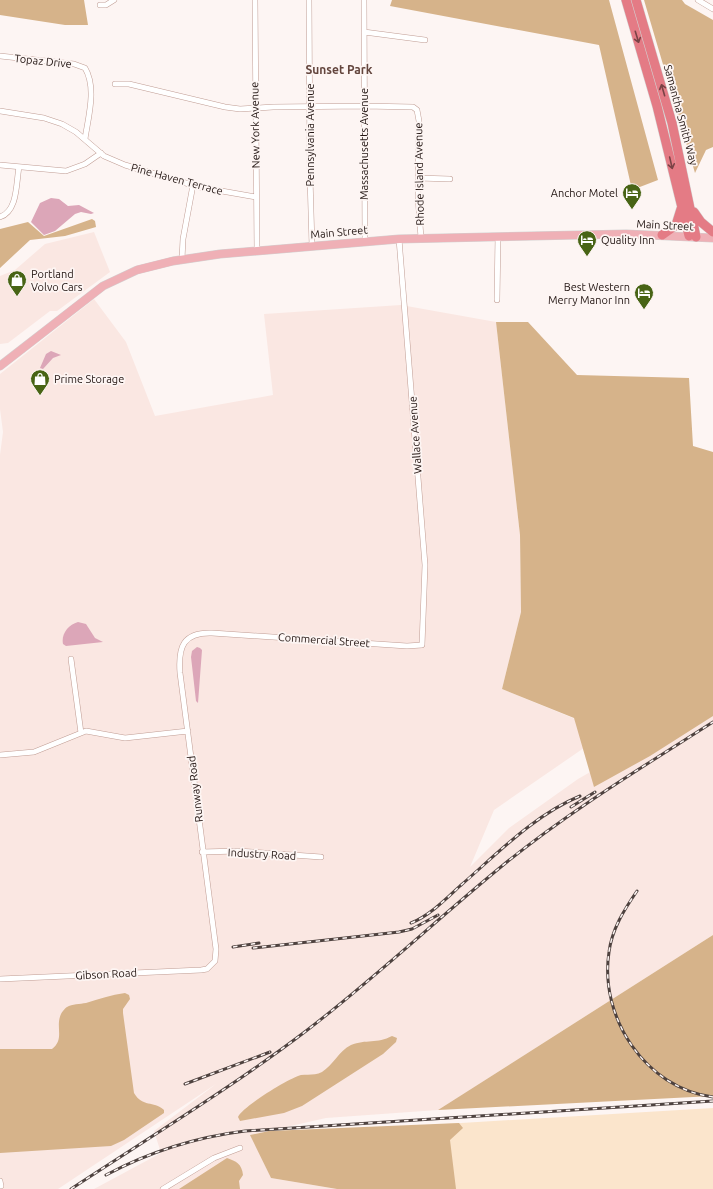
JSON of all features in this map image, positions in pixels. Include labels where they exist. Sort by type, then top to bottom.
[{"type":"highway","name":"Samantha Smith Way","points":[[626,0],[657,106],[681,204],[692,237]]},
{"type":"highway","name":"Samantha Smith Way","points":[[636,0],[666,100],[691,207],[692,237]]},
{"type":"highway","points":[[662,235],[672,229],[678,221],[681,211],[681,204]]},
{"type":"highway","points":[[691,207],[701,222],[713,232]]},
{"type":"main road","name":"Main Street","points":[[0,366],[112,281],[146,267],[182,259],[365,240],[626,234],[713,238]]},
{"type":"street","points":[[100,5],[106,5],[114,0]]},
{"type":"street","name":"New York Avenue","points":[[255,0],[257,251]]},
{"type":"street","name":"Pennsylvania Avenue","points":[[309,0],[312,246]]},
{"type":"street","name":"Massachusetts Avenue","points":[[364,0],[365,240]]},
{"type":"street","points":[[698,0],[713,10]]},
{"type":"street","points":[[364,32],[425,40]]},
{"type":"street","name":"Topaz Drive","points":[[0,56],[74,64],[85,68],[88,74],[91,99],[85,139]]},
{"type":"street","points":[[115,84],[129,84],[225,107],[240,109],[364,106]]},
{"type":"street","name":"Rhode Island Avenue","points":[[364,106],[409,106],[417,110],[419,131],[418,178],[421,238]]},
{"type":"street","name":"Pine Haven Terrace","points":[[0,112],[53,120],[69,128],[85,139],[101,154],[125,165],[193,185],[256,197]]},
{"type":"street","points":[[0,165],[66,171],[85,164],[101,154]]},
{"type":"street","points":[[0,217],[7,214],[13,205],[18,166]]},
{"type":"street","points":[[418,178],[450,179]]},
{"type":"street","points":[[182,259],[183,239],[193,185]]},
{"type":"street","points":[[497,300],[498,236]]},
{"type":"street","name":"Wallace Avenue","points":[[399,239],[425,565],[424,631]]},
{"type":"street","name":"Commercial Street","points":[[212,633],[407,646],[422,645],[424,631]]},
{"type":"street","name":"Runway Road","points":[[211,966],[216,958],[216,949],[202,852],[180,673],[180,651],[185,642],[192,636],[199,633],[212,633]]},
{"type":"street","points":[[71,659],[81,733]]},
{"type":"street","points":[[0,754],[34,752],[81,733],[90,732],[125,738],[188,731]]},
{"type":"street","name":"Industry Road","points":[[202,852],[238,851],[321,857]]},
{"type":"street","name":"Gibson Road","points":[[0,979],[201,970],[211,966]]},
{"type":"street","points":[[163,1189],[214,1158],[240,1148]]},
{"type":"shaded area","points":[[0,0],[84,0],[88,25],[65,25],[0,15]]},
{"type":"shaded area","points":[[392,0],[609,0],[658,180],[632,190],[599,45],[390,6]]},
{"type":"shaded area","points":[[644,0],[682,0],[685,4],[713,20],[713,147],[706,150],[695,173]]},
{"type":"shaded area","points":[[51,198],[59,199],[68,206],[79,205],[94,213],[91,214],[81,212],[75,214],[55,231],[44,235],[31,222],[40,203]]},
{"type":"shaded area","points":[[92,219],[95,221],[96,227],[65,236],[30,240],[0,268],[0,229],[28,222],[44,236]]},
{"type":"shaded area","points":[[94,232],[110,272],[57,311],[50,311],[8,343],[0,344],[0,276],[15,270],[45,244]]},
{"type":"shaded area","points":[[94,299],[126,342],[155,416],[273,395],[264,314],[401,305],[496,322],[520,535],[521,612],[502,689],[607,732],[494,810],[470,867],[509,828],[578,779],[713,702],[713,935],[438,1110],[326,1118],[251,1135],[271,1178],[337,1189],[94,1189],[161,1153],[154,1131],[216,1084],[58,1189],[0,1189],[0,455],[3,432],[0,409],[0,374]]},
{"type":"shaded area","points":[[496,322],[528,322],[577,375],[689,378],[693,446],[713,452],[713,716],[650,756],[594,787],[574,718],[502,689],[521,612],[520,535]]},
{"type":"shaded area","points":[[51,351],[61,355],[53,358],[43,369],[40,368],[46,354]]},
{"type":"shaded area","points":[[78,622],[86,624],[95,638],[103,642],[66,646],[63,644],[63,637],[66,630],[74,623]]},
{"type":"shaded area","points":[[197,647],[202,650],[198,703],[196,701],[191,657],[192,651]]},
{"type":"shaded area","points":[[713,935],[713,1096],[438,1110]]},
{"type":"shaded area","points":[[125,993],[129,995],[130,999],[123,1009],[123,1013],[134,1093],[141,1101],[160,1107],[164,1110],[164,1113],[124,1140],[111,1146],[0,1153],[0,1049],[52,1049],[56,1045],[59,1037],[59,1019],[61,1013],[66,1008],[71,1005],[86,1003]]},
{"type":"shaded area","points":[[392,1036],[397,1038],[396,1042],[383,1054],[302,1106],[284,1113],[240,1121],[238,1117],[241,1112],[257,1100],[295,1077],[322,1072],[351,1045],[381,1040]]},
{"type":"shaded area","points":[[713,1108],[713,1189],[453,1189],[445,1124]]},
{"type":"shaded area","points":[[459,1123],[463,1128],[450,1140],[456,1189],[337,1189],[271,1178],[250,1135],[269,1131]]},
{"type":"shaded area","points":[[227,1158],[236,1162],[241,1168],[243,1175],[239,1181],[240,1189],[179,1189]]},
{"type":"railway","points":[[71,1189],[220,1092],[278,1052],[356,991],[477,886],[527,846],[605,791],[713,722]]},
{"type":"railway","points":[[571,807],[595,792]]},
{"type":"railway","points":[[411,923],[437,907],[502,848],[532,824],[563,804],[580,796]]},
{"type":"railway","points":[[637,891],[623,913],[613,935],[609,952],[608,977],[611,1001],[620,1024],[632,1046],[648,1064],[667,1080],[689,1091],[713,1097]]},
{"type":"railway","points":[[253,948],[399,932],[412,929],[438,915]]},
{"type":"railway","points":[[233,947],[259,943]]},
{"type":"railway","points":[[185,1084],[270,1052]]},
{"type":"railway","points":[[106,1175],[139,1159],[191,1141],[245,1131],[713,1101]]},
{"type":"place","name":"Anchor Motel","points":[[632,210]]},
{"type":"place","name":"Quality Inn","points":[[587,257]]},
{"type":"place","name":"Portland Volvo Cars","points":[[17,297]]},
{"type":"place","name":"Best Western Merry Manor Inn","points":[[644,310]]},
{"type":"place","name":"Prime Storage","points":[[40,396]]},
{"type":"district","name":"Sunset Park","points":[[339,69]]}]
